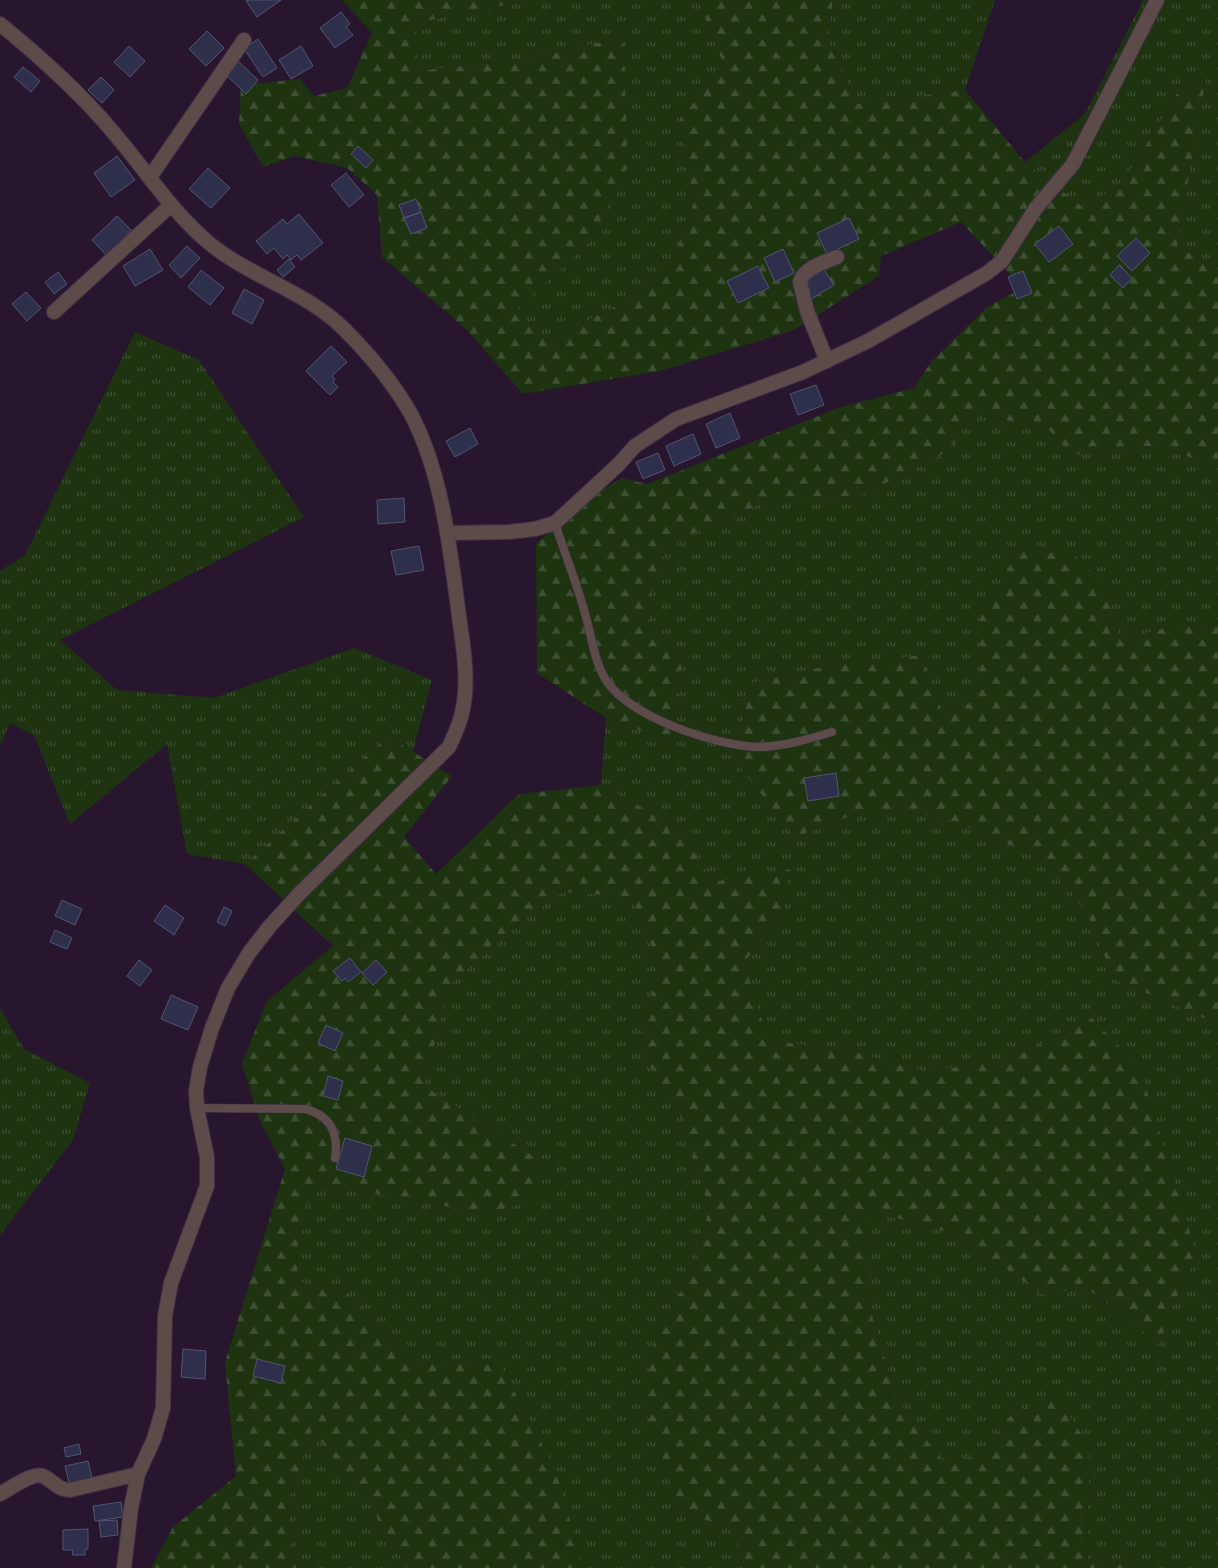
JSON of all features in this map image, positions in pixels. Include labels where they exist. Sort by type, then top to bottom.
[{"type":"street","points":[[447,533],[508,532],[535,529],[554,523],[618,465],[635,446],[676,418],[786,379],[827,361],[987,274],[1002,261],[1036,208],[1073,164],[1157,0]]},
{"type":"street","points":[[0,24],[82,97],[150,177],[171,205],[209,243],[263,277],[319,308],[343,328],[363,349],[411,416],[433,472],[447,533],[463,646],[464,706],[459,725],[449,747],[299,894],[249,953],[228,988],[212,1028],[200,1067],[196,1091],[197,1108],[207,1157],[207,1186],[171,1283],[165,1316],[163,1408],[154,1439],[138,1474],[131,1508],[124,1568]]},
{"type":"street","points":[[150,177],[244,40]]},
{"type":"street","points":[[54,312],[171,205]]},
{"type":"street","points":[[827,361],[807,311],[800,282],[801,278],[808,271],[837,257]]},
{"type":"street","points":[[0,1494],[38,1476],[45,1477],[61,1490],[70,1490],[138,1474]]},
{"type":"lane","points":[[554,523],[587,620],[593,651],[603,676],[612,688],[628,702],[656,718],[688,732],[737,745],[762,747],[796,743],[832,732]]},
{"type":"lane","points":[[197,1108],[305,1109],[316,1112],[324,1116],[333,1132],[337,1144],[335,1158]]},
{"type":"green space","points":[[342,0],[529,0],[416,23],[417,71],[529,59],[623,37],[628,166],[589,243],[513,313],[547,341],[620,304],[676,251],[694,203],[680,118],[725,68],[698,0],[833,0],[828,39],[858,104],[965,90],[1025,162],[1081,206],[1121,186],[1177,94],[1206,77],[1177,245],[1218,272],[1218,468],[1158,445],[1072,455],[1048,429],[971,412],[950,450],[860,496],[774,498],[668,545],[644,613],[683,655],[670,742],[606,718],[537,673],[536,544],[578,505],[622,478],[647,484],[841,407],[914,388],[931,362],[987,307],[1023,288],[961,222],[881,256],[879,276],[794,330],[660,371],[523,394],[466,329],[382,257],[377,195],[347,168],[295,156],[263,167],[239,124],[241,85],[300,79],[314,96],[347,88],[372,33]]},
{"type":"green space","points":[[529,0],[698,0],[725,68],[680,118],[694,203],[676,251],[620,304],[547,341],[512,313],[589,243],[623,37],[529,59],[416,71],[416,23]]},
{"type":"green space","points":[[833,0],[995,0],[965,90],[858,104],[828,39]]},
{"type":"green space","points":[[1143,0],[1218,0],[1218,272],[1177,245],[1206,77],[1177,94],[1121,186],[1081,206],[1025,162],[1085,114]]},
{"type":"green space","points":[[135,332],[199,360],[304,517],[60,640],[117,690],[214,698],[354,648],[432,680],[413,751],[388,736],[245,864],[187,854],[167,744],[70,824],[34,735],[10,723],[0,746],[0,571],[25,555]]},
{"type":"green space","points":[[971,412],[1048,429],[1072,455],[1158,445],[1218,468],[1218,624],[1171,626],[1121,641],[1106,587],[980,613],[978,699],[943,715],[827,666],[752,683],[733,757],[795,837],[869,809],[942,817],[1050,861],[1089,918],[1114,979],[1218,1024],[1218,1568],[1145,1568],[1087,1559],[1089,1447],[1011,1415],[980,1459],[940,1459],[897,1399],[864,1289],[868,1210],[958,1235],[1042,1294],[1086,1288],[1160,1344],[1171,1309],[1197,1256],[1092,1018],[1012,1058],[926,1072],[855,1052],[767,1040],[744,962],[783,914],[713,882],[679,828],[601,785],[606,718],[670,742],[683,655],[644,613],[668,545],[774,498],[860,496],[950,450]]},
{"type":"green space","points":[[1019,551],[1073,554],[1106,587],[1121,641],[1171,626],[1218,624],[1218,1024],[1114,979],[1089,918],[1050,861],[942,817],[869,809],[795,837],[733,758],[752,683],[827,666],[922,655],[943,715],[978,699],[980,613]]},
{"type":"green space","points":[[388,736],[452,776],[404,837],[436,874],[519,794],[601,785],[679,828],[713,882],[790,869],[783,914],[744,962],[768,1040],[855,1052],[926,1072],[1012,1058],[1092,1018],[1140,1068],[1197,1256],[1171,1309],[1160,1345],[1087,1288],[1042,1294],[958,1235],[868,1210],[864,1289],[897,1399],[940,1458],[980,1458],[1011,1415],[1056,1393],[1089,1447],[1087,1559],[1145,1568],[743,1568],[735,1531],[680,1510],[644,1405],[657,1324],[689,1282],[709,1210],[684,1122],[638,1045],[659,968],[633,897],[562,892],[522,921],[449,985],[424,1086],[539,1160],[537,1199],[489,1214],[323,1184],[299,1216],[297,1281],[352,1296],[406,1363],[497,1359],[555,1469],[584,1568],[407,1568],[363,1493],[312,1430],[287,1506],[296,1568],[151,1568],[173,1527],[236,1476],[225,1362],[285,1169],[259,1119],[242,1063],[267,1001],[333,946],[245,864]]},
{"type":"green space","points":[[562,892],[633,897],[659,968],[638,1045],[684,1122],[709,1210],[689,1282],[657,1324],[680,1510],[735,1531],[743,1568],[584,1568],[497,1359],[406,1363],[352,1296],[297,1281],[299,1215],[323,1184],[489,1214],[539,1160],[424,1086],[449,985],[522,921]]},
{"type":"green space","points":[[0,1008],[24,1049],[90,1083],[73,1140],[0,1235]]},
{"type":"green space","points":[[312,1430],[363,1493],[407,1568],[296,1568],[287,1506]]},
{"type":"building","points":[[248,0],[281,0],[257,17],[246,1]]},
{"type":"building","points":[[341,12],[350,24],[346,27],[353,35],[335,48],[320,28]]},
{"type":"building","points":[[207,31],[224,48],[206,66],[189,49]]},
{"type":"building","points":[[258,39],[277,68],[263,77],[244,49]]},
{"type":"building","points":[[129,46],[145,61],[130,77],[114,62]]},
{"type":"building","points":[[301,46],[313,66],[291,79],[279,60]]},
{"type":"building","points":[[239,62],[258,80],[246,94],[226,75]]},
{"type":"building","points":[[23,67],[40,81],[31,92],[14,77]]},
{"type":"building","points":[[101,77],[114,90],[102,103],[88,90]]},
{"type":"building","points":[[358,146],[373,160],[366,168],[351,154]]},
{"type":"building","points":[[117,156],[135,180],[111,197],[94,173]]},
{"type":"building","points":[[208,168],[230,188],[211,208],[189,189]]},
{"type":"building","points":[[346,173],[364,195],[349,207],[331,185]]},
{"type":"building","points":[[416,199],[421,212],[404,218],[399,205]]},
{"type":"building","points":[[421,212],[427,228],[411,234],[404,218]]},
{"type":"building","points":[[299,214],[323,243],[301,260],[297,255],[291,260],[287,255],[283,259],[274,248],[267,254],[256,241],[283,219],[287,224]]},
{"type":"building","points":[[117,216],[131,230],[107,256],[92,240]]},
{"type":"building","points":[[849,218],[859,239],[827,254],[817,233]]},
{"type":"building","points":[[1059,226],[1073,244],[1049,262],[1035,244]]},
{"type":"building","points":[[1136,238],[1150,253],[1132,271],[1117,256]]},
{"type":"building","points":[[187,246],[200,258],[181,278],[169,265]]},
{"type":"building","points":[[150,249],[163,270],[135,286],[123,266]]},
{"type":"building","points":[[783,249],[794,273],[775,282],[764,258]]},
{"type":"building","points":[[289,259],[295,267],[283,277],[277,270]]},
{"type":"building","points":[[1119,265],[1132,278],[1123,288],[1110,275]]},
{"type":"building","points":[[758,266],[769,288],[738,303],[727,281]]},
{"type":"building","points":[[201,270],[224,288],[210,305],[188,287]]},
{"type":"building","points":[[824,270],[834,285],[811,299],[802,283]]},
{"type":"building","points":[[1023,271],[1032,293],[1017,299],[1008,277]]},
{"type":"building","points":[[58,272],[67,284],[54,294],[45,282]]},
{"type":"building","points":[[244,289],[264,300],[252,324],[232,313]]},
{"type":"building","points":[[26,292],[41,308],[27,321],[12,304]]},
{"type":"building","points":[[331,346],[347,362],[332,376],[335,379],[333,382],[338,387],[330,395],[306,371]]},
{"type":"building","points":[[816,385],[824,405],[798,415],[790,394]]},
{"type":"building","points":[[730,413],[740,438],[716,448],[706,424]]},
{"type":"building","points":[[470,428],[478,444],[455,457],[446,441]]},
{"type":"building","points":[[693,434],[701,454],[674,466],[666,446]]},
{"type":"building","points":[[658,453],[665,470],[643,479],[636,462]]},
{"type":"building","points":[[404,498],[405,522],[378,524],[377,500]]},
{"type":"building","points":[[419,546],[424,570],[396,575],[391,551]]},
{"type":"building","points":[[836,773],[839,796],[808,801],[804,778]]},
{"type":"building","points":[[62,900],[82,909],[75,925],[55,916]]},
{"type":"building","points":[[165,905],[184,918],[174,935],[154,921]]},
{"type":"building","points":[[224,907],[232,911],[225,926],[217,922]]},
{"type":"building","points":[[55,930],[72,938],[67,949],[50,942]]},
{"type":"building","points":[[350,958],[361,972],[348,982],[345,978],[342,981],[333,971]]},
{"type":"building","points":[[139,960],[152,970],[140,986],[127,976]]},
{"type":"building","points":[[376,960],[387,972],[373,985],[362,973]]},
{"type":"building","points":[[171,995],[198,1007],[188,1030],[161,1019]]},
{"type":"building","points":[[326,1025],[343,1033],[335,1051],[318,1043]]},
{"type":"building","points":[[328,1076],[343,1081],[338,1100],[323,1096]]},
{"type":"building","points":[[345,1138],[372,1146],[364,1177],[336,1169]]},
{"type":"building","points":[[183,1349],[206,1351],[205,1379],[181,1377]]},
{"type":"building","points":[[257,1359],[285,1366],[281,1383],[253,1376]]},
{"type":"building","points":[[79,1444],[81,1454],[66,1457],[64,1448]]},
{"type":"building","points":[[88,1461],[92,1478],[69,1483],[65,1466]]},
{"type":"building","points":[[121,1502],[123,1517],[95,1521],[93,1506]]},
{"type":"building","points":[[117,1520],[118,1535],[101,1537],[99,1521]]},
{"type":"building","points":[[88,1529],[88,1549],[85,1549],[85,1555],[72,1555],[73,1550],[63,1550],[63,1530]]}]
